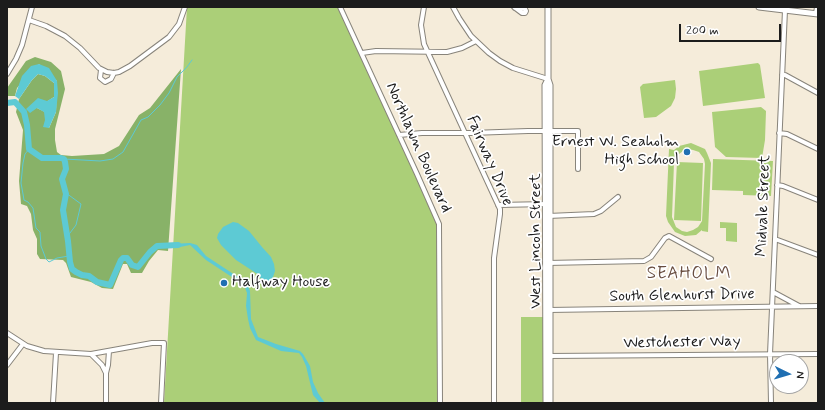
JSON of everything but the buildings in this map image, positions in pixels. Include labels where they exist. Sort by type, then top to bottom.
[{"type":"street","points":[[7,74],[14,64],[20,49],[32,7]]},
{"type":"street","points":[[101,70],[100,78],[105,82],[111,79],[114,74],[130,66],[169,37],[179,24],[185,7]]},
{"type":"street","name":"Northlawn Boulevard","points":[[340,7],[439,224],[440,403]]},
{"type":"street","name":"Fairway Drive","points":[[424,7],[421,20],[421,31],[428,52],[498,205],[500,214],[494,258],[494,403]]},
{"type":"street","points":[[453,7],[465,27],[476,41],[489,53],[506,64],[548,79]]},
{"type":"street","name":"West Lincoln Street","points":[[546,403],[548,356],[548,132],[546,85],[548,79],[548,7]]},
{"type":"street","points":[[759,7],[817,14],[817,7]]},
{"type":"street","name":"Midvale Street","points":[[770,354],[776,186],[785,10]]},
{"type":"street","points":[[29,20],[46,26],[71,40],[101,70],[114,74]]},
{"type":"street","points":[[362,53],[376,51],[451,52],[466,47],[476,41]]},
{"type":"street","points":[[782,75],[818,93]]},
{"type":"street","points":[[399,135],[416,133],[578,131],[578,169]]},
{"type":"street","points":[[779,133],[787,134],[818,149]]},
{"type":"street","points":[[776,186],[783,186],[818,200]]},
{"type":"street","points":[[548,216],[594,214],[601,211],[618,197]]},
{"type":"street","points":[[498,205],[548,204]]},
{"type":"street","points":[[548,262],[644,261],[651,257],[667,236],[671,236],[711,259]]},
{"type":"street","points":[[775,239],[818,254]]},
{"type":"street","points":[[773,292],[800,306]]},
{"type":"street","name":"South Glenhurst Drive","points":[[548,310],[818,306]]},
{"type":"street","points":[[7,333],[23,344],[38,350],[56,353],[91,354],[152,343],[164,343],[161,403]]},
{"type":"street","points":[[7,365],[23,344]]},
{"type":"street","points":[[106,403],[106,373],[109,351]]},
{"type":"street","points":[[53,403],[56,353]]},
{"type":"street","points":[[91,354],[102,365],[106,373]]},
{"type":"street","name":"Westchester Way","points":[[548,356],[769,354]]},
{"type":"street","name":"West Lincoln Street","points":[[548,356],[550,403]]},
{"type":"green space","points":[[187,7],[341,7],[440,223],[441,403],[164,403]]},
{"type":"green space","points":[[35,57],[51,62],[61,71],[65,89],[55,129],[55,140],[57,152],[61,155],[72,156],[104,154],[119,146],[139,115],[150,108],[181,69],[168,251],[158,250],[142,273],[131,273],[127,264],[123,264],[113,289],[102,288],[91,282],[71,277],[66,263],[63,260],[40,259],[37,254],[37,239],[33,230],[31,214],[27,206],[21,204],[19,181],[23,130],[16,112],[19,99],[32,80],[38,74],[45,76],[54,83],[54,97],[37,108],[45,112],[45,120],[49,128],[56,112],[57,81],[39,64],[17,88],[15,96],[7,96],[7,88],[26,61]]},
{"type":"green space","points":[[758,63],[760,65],[765,98],[703,106],[699,71]]},
{"type":"green space","points":[[675,80],[675,98],[671,106],[656,117],[644,118],[640,87],[643,84]]},
{"type":"green space","points":[[761,107],[766,111],[765,140],[762,158],[726,157],[715,147],[712,112]]},
{"type":"green space","points":[[691,143],[705,149],[711,163],[708,232],[702,230],[696,235],[685,236],[675,232],[668,222],[666,216],[669,149],[674,150],[679,146]],"holes":[[[688,149],[699,152],[704,159],[705,164],[702,221],[698,227],[687,232],[676,227],[672,217],[674,163],[679,154],[683,151]]]},
{"type":"green space","points":[[713,159],[773,161],[771,196],[743,195],[743,191],[712,190]]},
{"type":"green space","points":[[677,162],[703,163],[701,221],[674,220]]},
{"type":"green space","points":[[720,222],[737,223],[737,242],[726,241],[726,228],[720,228]]},
{"type":"green space","points":[[521,317],[543,317],[543,403],[521,403]]},
{"type":"water","points":[[39,64],[49,68],[57,81],[58,93],[56,112],[49,128],[43,127],[45,120],[44,112],[37,108],[30,113],[26,109],[38,98],[47,101],[54,97],[54,83],[45,76],[38,74],[19,99],[15,96],[22,76],[31,66]]},
{"type":"water","points":[[233,222],[238,223],[249,231],[271,257],[275,271],[270,281],[262,281],[259,275],[236,260],[221,245],[217,238],[218,234],[223,227]]},
{"type":"water","points":[[190,243],[197,245],[206,256],[241,279],[248,286],[250,291],[251,319],[258,337],[300,351],[310,366],[313,382],[325,403],[320,403],[313,395],[306,366],[299,353],[281,351],[256,340],[250,328],[248,319],[246,306],[247,293],[244,285],[206,260],[190,245],[180,247],[171,246],[171,244]]},
{"type":"waterway","points":[[64,159],[100,161],[113,159],[123,152],[141,120],[148,117],[160,105],[169,93],[177,77],[192,60]]},
{"type":"waterway","points":[[7,103],[15,102],[24,112],[27,125],[29,149],[42,158],[64,159],[66,169],[62,179],[66,194],[63,210],[72,269],[82,275],[89,276],[97,282],[110,285],[123,258],[127,258],[132,265],[138,267],[157,246],[178,245]]},
{"type":"waterway","points":[[29,149],[25,154],[21,183],[24,200],[33,208],[36,228],[40,232],[41,246],[46,259],[49,262],[57,258],[69,256]]},
{"type":"waterway","points":[[66,193],[81,204],[76,225],[67,237]]},
{"type":"place","name":"Ernest W. Seaholm High School","points":[[687,152]]},
{"type":"place","name":"Halfway House","points":[[224,283]]},
{"type":"district","name":"SEAHOLM","points":[[689,274]]}]
